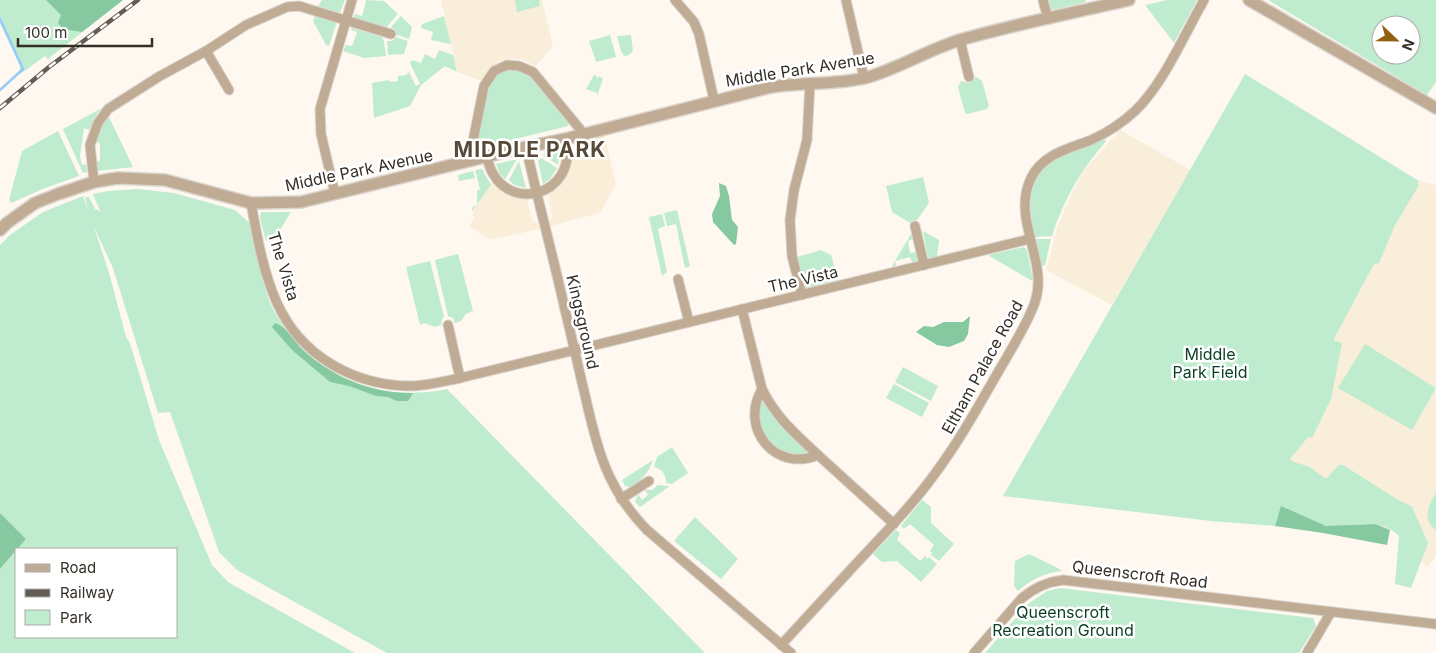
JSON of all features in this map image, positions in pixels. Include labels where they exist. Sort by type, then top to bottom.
[{"type":"street","points":[[335,194],[321,134],[320,109],[352,0]]},
{"type":"street","points":[[675,0],[686,11],[696,28],[714,100]]},
{"type":"street","points":[[846,0],[864,78]]},
{"type":"street","points":[[1043,0],[1048,19]]},
{"type":"street","name":"Middle Park Avenue","points":[[0,230],[35,204],[94,182],[118,178],[165,180],[251,203],[301,202],[565,139],[771,87],[845,82],[864,78],[896,68],[930,51],[960,40],[1048,19],[1095,4],[1129,0]]},
{"type":"street","name":"Eltham Palace Road","points":[[781,645],[925,488],[962,436],[1032,310],[1039,283],[1024,203],[1029,184],[1038,167],[1059,151],[1091,140],[1111,129],[1135,111],[1150,95],[1160,79],[1204,0]]},
{"type":"street","points":[[1249,0],[1436,108]]},
{"type":"street","points":[[94,182],[90,145],[98,123],[108,109],[246,25],[287,7],[299,6],[390,34]]},
{"type":"street","points":[[960,40],[969,77]]},
{"type":"street","points":[[206,51],[229,90]]},
{"type":"street","points":[[469,161],[484,86],[494,71],[507,65],[519,66],[533,72],[584,134]]},
{"type":"street","points":[[802,295],[792,256],[790,220],[794,190],[807,140],[810,83]]},
{"type":"street","points":[[487,157],[494,177],[504,188],[520,194],[542,192],[552,186],[562,175],[566,161],[567,144],[565,139]]},
{"type":"street","name":"Kingsground","points":[[526,147],[597,446],[604,466],[621,499],[647,530],[791,653]]},
{"type":"street","name":"The Vista","points":[[251,203],[263,259],[278,304],[296,333],[320,357],[348,373],[390,384],[413,386],[460,378],[1030,239]]},
{"type":"street","points":[[915,226],[924,265]]},
{"type":"street","points":[[678,279],[689,322]]},
{"type":"street","points":[[742,309],[762,389],[775,413],[894,524]]},
{"type":"street","points":[[448,325],[460,378]]},
{"type":"street","points":[[762,389],[756,399],[754,422],[765,444],[784,457],[796,459],[818,455]]},
{"type":"street","points":[[621,499],[649,481]]},
{"type":"street","name":"Queenscroft Road","points":[[974,653],[1022,598],[1031,591],[1050,582],[1063,580],[1436,624]]},
{"type":"street","points":[[1311,651],[1331,612]]},
{"type":"shaded area","points":[[441,0],[542,0],[553,46],[535,67],[521,59],[501,60],[490,68],[482,81],[457,72]]},
{"type":"shaded area","points":[[1120,130],[1190,170],[1112,305],[1046,270],[1058,225],[1073,191],[1084,171]]},
{"type":"shaded area","points":[[604,134],[616,184],[600,213],[550,226],[549,223],[552,216],[548,193],[570,149],[573,146],[594,141],[598,135]]},
{"type":"shaded area","points":[[493,181],[505,191],[527,199],[532,220],[539,225],[539,229],[490,240],[470,226],[474,218],[473,211]]},
{"type":"shaded area","points":[[1419,181],[1436,185],[1436,556],[1427,567],[1395,532],[1375,524],[1270,468],[1320,398],[1335,337]]},
{"type":"shaded area","points":[[491,185],[496,190],[475,229],[470,226],[474,218],[473,211]]},
{"type":"green space","points":[[0,0],[123,0],[48,59],[45,56],[19,75],[20,66],[0,23]]},
{"type":"green space","points":[[46,0],[123,0],[82,32],[63,29],[58,23],[61,15]]},
{"type":"green space","points":[[322,0],[345,0],[340,13],[318,6]]},
{"type":"green space","points":[[365,0],[384,1],[398,14],[384,30],[353,20],[355,14],[362,16]]},
{"type":"green space","points":[[515,0],[539,0],[540,6],[517,12]]},
{"type":"green space","points":[[1049,0],[1085,0],[1086,2],[1051,10]]},
{"type":"green space","points":[[1167,0],[1197,0],[1174,43],[1145,5]]},
{"type":"green space","points":[[1268,0],[1436,0],[1436,82],[1427,95],[1377,65],[1421,65],[1421,15],[1371,15],[1371,62]]},
{"type":"green space","points":[[315,15],[337,22],[329,46],[326,45],[313,21]]},
{"type":"green space","points":[[401,16],[412,27],[409,39],[397,35],[391,27]]},
{"type":"green space","points":[[444,16],[451,44],[431,40],[433,32],[421,28],[422,24]]},
{"type":"green space","points":[[352,28],[382,37],[386,56],[364,58],[343,51],[346,45],[352,46],[357,32],[351,30]]},
{"type":"green space","points":[[610,35],[616,57],[596,62],[589,41]]},
{"type":"green space","points":[[631,35],[633,51],[629,55],[624,56],[617,36]]},
{"type":"green space","points":[[396,37],[408,41],[404,54],[388,55],[387,41],[392,41]]},
{"type":"green space","points":[[439,50],[453,55],[457,72],[445,66],[421,85],[410,106],[374,118],[372,83],[389,80],[390,82],[398,81],[398,76],[406,75],[409,72],[416,86],[420,84],[410,63],[412,60],[421,63],[425,54],[435,59]]},
{"type":"green space","points":[[508,70],[518,70],[529,74],[569,123],[568,126],[478,148],[474,147],[489,84],[496,75]]},
{"type":"green space","name":"Middle Park Field","points":[[1245,74],[1419,181],[1417,184],[1419,185],[1395,225],[1379,263],[1374,264],[1335,337],[1334,341],[1342,343],[1331,399],[1312,438],[1308,437],[1290,459],[1309,467],[1327,478],[1339,465],[1343,465],[1412,507],[1428,543],[1411,588],[1395,584],[1399,536],[1383,526],[1365,524],[1328,526],[1311,521],[1281,507],[1275,526],[1211,521],[1003,496]]},
{"type":"green space","points":[[594,75],[597,76],[597,79],[599,76],[603,79],[597,96],[597,93],[586,89]]},
{"type":"green space","points":[[976,77],[982,81],[989,106],[987,109],[968,114],[965,113],[958,87],[961,81],[969,83]]},
{"type":"green space","points":[[102,108],[89,130],[84,128],[80,156],[82,165],[86,164],[87,172],[83,173],[63,129]]},
{"type":"green space","points":[[108,115],[133,167],[97,171],[95,162],[100,161],[100,143],[95,142],[104,118]]},
{"type":"green space","points":[[58,131],[79,176],[11,203],[9,200],[22,151]]},
{"type":"green space","points":[[1104,139],[1106,141],[1081,174],[1068,198],[1052,236],[1035,237],[1031,203],[1035,183],[1040,174],[1047,165],[1057,158]]},
{"type":"green space","points":[[560,148],[558,165],[543,155],[545,152]]},
{"type":"green space","points":[[541,158],[557,168],[550,179],[543,184],[538,161]]},
{"type":"green space","points":[[517,159],[505,179],[500,174],[496,164]]},
{"type":"green space","points":[[519,161],[526,188],[514,185],[509,180]]},
{"type":"green space","points":[[482,169],[491,185],[472,211],[472,208],[477,204],[477,191],[480,189],[475,170]]},
{"type":"green space","points":[[473,171],[475,178],[459,181],[458,175]]},
{"type":"green space","points":[[923,177],[929,203],[917,220],[910,223],[892,212],[886,186]]},
{"type":"green space","points":[[719,183],[726,186],[732,220],[738,227],[736,244],[734,245],[713,222],[712,214],[720,196]]},
{"type":"green space","points":[[138,189],[174,193],[235,210],[251,224],[257,256],[273,309],[287,332],[304,351],[324,367],[346,379],[370,387],[395,392],[421,393],[447,389],[705,653],[387,653],[237,570],[219,552],[170,412],[158,413],[113,268],[94,227],[159,440],[212,565],[228,582],[355,653],[0,653],[0,569],[15,552],[15,638],[178,638],[178,548],[18,548],[26,539],[0,513],[0,245],[10,235],[43,212],[83,196],[88,211],[85,197],[89,197],[95,209],[100,211],[93,194]]},
{"type":"green space","points":[[677,210],[690,266],[685,268],[676,224],[667,226],[664,213]]},
{"type":"green space","points":[[261,212],[291,212],[275,238],[266,241],[260,218]]},
{"type":"green space","points":[[662,214],[665,226],[658,229],[667,272],[662,276],[649,217]]},
{"type":"green space","points":[[923,231],[939,240],[937,257],[928,257]]},
{"type":"green space","points":[[911,234],[913,239],[908,241],[910,253],[916,252],[917,261],[912,262],[910,257],[895,261],[896,266],[892,267],[892,266]]},
{"type":"green space","points":[[1036,239],[1051,239],[1045,265],[1042,266]]},
{"type":"green space","points":[[1024,247],[1027,250],[1032,281],[988,255]]},
{"type":"green space","points":[[821,250],[831,255],[838,280],[806,288],[797,257]]},
{"type":"green space","points":[[458,254],[473,311],[466,314],[461,321],[455,323],[453,318],[448,316],[435,260]]},
{"type":"green space","points":[[430,261],[444,317],[441,325],[435,327],[424,323],[420,325],[406,267]]},
{"type":"green space","points":[[970,316],[968,334],[964,341],[949,347],[937,345],[916,332],[924,326],[933,327],[944,322],[963,322]]},
{"type":"green space","points":[[275,323],[287,331],[303,350],[315,360],[340,376],[368,387],[398,393],[413,393],[408,401],[397,401],[330,382],[292,350],[272,327]]},
{"type":"green space","points":[[1365,344],[1436,388],[1412,430],[1338,388]]},
{"type":"green space","points":[[903,367],[938,386],[931,401],[895,382]]},
{"type":"green space","points":[[894,384],[929,403],[922,417],[886,398]]},
{"type":"green space","points":[[762,398],[777,422],[809,453],[790,453],[774,445],[768,439],[759,422],[758,413]]},
{"type":"green space","points":[[672,447],[688,473],[672,484],[666,483],[663,472],[654,467],[657,457]]},
{"type":"green space","points":[[653,460],[642,479],[631,487],[625,486],[622,480]]},
{"type":"green space","points":[[658,485],[670,486],[640,507],[635,502],[638,494],[642,500],[648,495],[645,490],[652,490]]},
{"type":"green space","points":[[1436,493],[1436,530],[1429,522],[1428,512]]},
{"type":"green space","points":[[922,500],[931,507],[931,523],[954,544],[939,561],[931,555],[930,551],[934,545],[910,524],[904,529],[901,526]]},
{"type":"green space","points":[[1281,506],[1326,526],[1375,524],[1390,530],[1387,545],[1275,526]]},
{"type":"green space","points":[[0,513],[26,539],[18,548],[15,548],[15,552],[0,569]]},
{"type":"green space","points":[[695,517],[738,559],[721,579],[674,541]]},
{"type":"green space","points":[[896,530],[900,533],[897,540],[920,561],[925,556],[937,564],[921,582],[897,561],[882,562],[873,554]]},
{"type":"green space","points":[[1029,554],[1062,571],[1038,577],[1018,591],[1014,586],[1015,561]]},
{"type":"green space","name":"Queenscroft Recreation Ground","points":[[1060,588],[1313,618],[1316,626],[1299,653],[985,653],[1028,604],[1047,591]]},
{"type":"waterway","points":[[0,19],[23,69],[0,90]]},
{"type":"railway","points":[[0,108],[49,67],[138,0]]},
{"type":"district","name":"MIDDLE PARK","points":[[530,149]]}]
